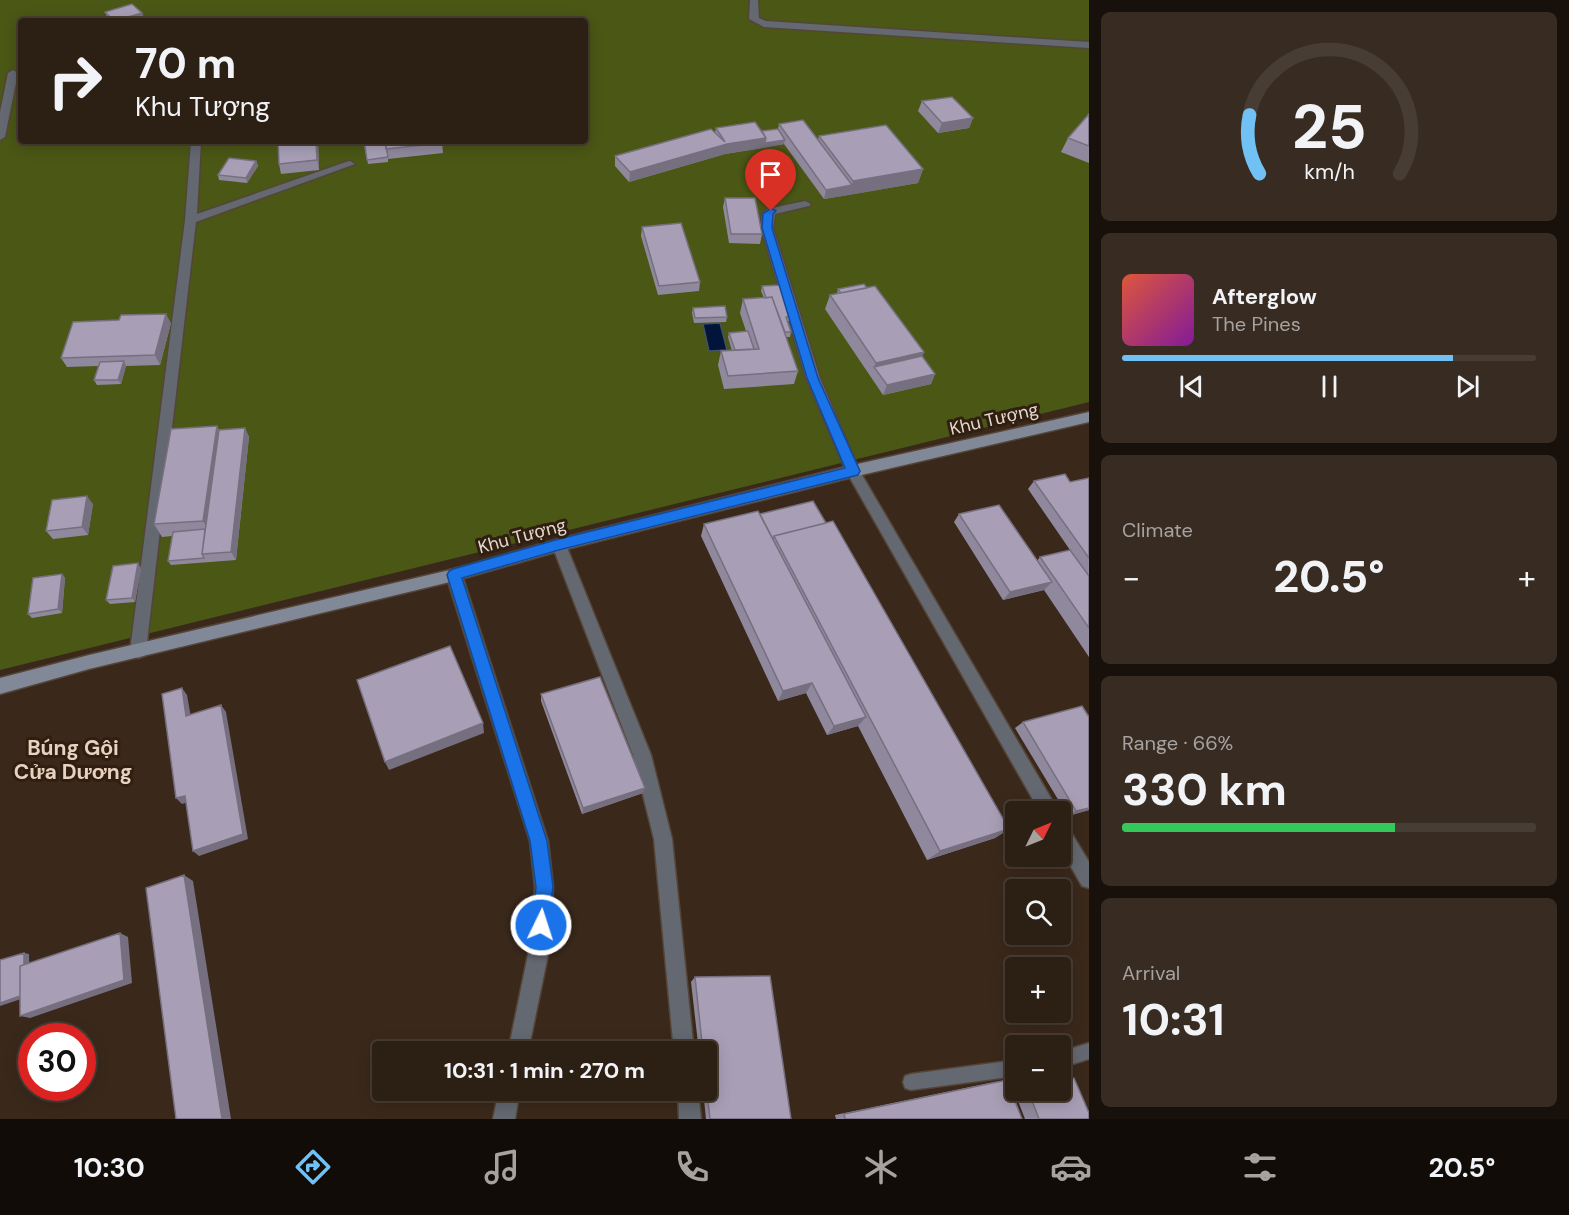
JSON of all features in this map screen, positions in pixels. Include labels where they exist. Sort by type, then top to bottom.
[{"type":"street","points":[[754,0],[754,19],[764,24],[1089,45]]},
{"type":"street","points":[[0,137],[13,73]]},
{"type":"street","points":[[138,651],[191,220],[196,144]]},
{"type":"street","points":[[191,220],[350,164]]},
{"type":"street","points":[[805,204],[771,211],[768,214],[767,228],[813,378],[853,471],[1044,801]]},
{"type":"street","name":"Khu Tượng","points":[[0,686],[453,575],[559,545],[853,471],[1089,417]]},
{"type":"street","points":[[559,545],[642,755],[663,839],[683,1041]]},
{"type":"street","points":[[453,575],[538,841],[544,887],[540,945],[520,1041]]},
{"type":"street","points":[[1071,849],[1089,879]]},
{"type":"street","points":[[504,1119],[508,1101]]},
{"type":"street","points":[[689,1101],[690,1119]]},
{"type":"lane","points":[[1071,1057],[1089,1051]]},
{"type":"lane","points":[[911,1082],[1005,1069]]},
{"type":"green space","points":[[0,0],[1089,0],[1089,402],[0,670]]},
{"type":"water","points":[[720,323],[727,350],[709,351],[703,324]]},
{"type":"building","points":[[132,4],[142,13],[124,18],[111,18],[105,12]]},
{"type":"building","points":[[952,97],[973,118],[942,123],[922,101]]},
{"type":"building","points":[[1089,114],[1089,146],[1068,138]]},
{"type":"building","points":[[803,120],[852,185],[826,190],[779,124]]},
{"type":"building","points":[[755,122],[766,138],[727,144],[630,172],[615,156],[711,129],[725,142],[716,128]]},
{"type":"building","points":[[886,125],[923,169],[853,181],[819,136]]},
{"type":"building","points":[[778,129],[785,140],[765,143],[766,138],[762,131]]},
{"type":"building","points":[[278,144],[316,144],[317,160],[279,164]]},
{"type":"building","points":[[364,144],[386,144],[388,157],[367,160]]},
{"type":"building","points":[[385,144],[433,144],[386,149]]},
{"type":"building","points":[[229,158],[256,161],[246,178],[218,175]]},
{"type":"building","points":[[725,198],[755,198],[762,234],[731,234]]},
{"type":"building","points":[[681,223],[700,282],[659,286],[642,227]]},
{"type":"building","points":[[864,284],[867,288],[841,293],[838,289]]},
{"type":"building","points":[[781,285],[792,316],[786,317],[791,332],[785,332],[772,297],[766,298],[762,286]]},
{"type":"building","points":[[875,286],[924,352],[876,363],[830,295]]},
{"type":"building","points":[[772,297],[798,371],[728,376],[721,351],[759,349],[743,299]]},
{"type":"building","points":[[725,306],[727,317],[695,318],[693,308]]},
{"type":"building","points":[[166,314],[155,355],[61,358],[73,322],[119,320],[121,315]]},
{"type":"building","points":[[748,331],[754,349],[735,350],[729,333]]},
{"type":"building","points":[[922,356],[935,374],[887,385],[874,367]]},
{"type":"building","points":[[124,361],[118,380],[94,380],[100,362]]},
{"type":"building","points":[[217,426],[203,521],[154,524],[171,429]]},
{"type":"building","points":[[245,428],[231,552],[202,554],[219,430]]},
{"type":"building","points":[[1065,474],[1070,482],[1089,478],[1089,558],[1034,481]]},
{"type":"building","points":[[87,496],[82,527],[46,531],[52,500]]},
{"type":"building","points":[[813,501],[826,523],[774,536],[773,539],[760,514]]},
{"type":"building","points":[[999,505],[1052,582],[1010,592],[959,514]]},
{"type":"building","points":[[758,511],[866,717],[834,726],[812,683],[783,691],[704,524]]},
{"type":"building","points":[[833,521],[1005,822],[1005,830],[940,851],[774,536]]},
{"type":"building","points":[[205,529],[202,554],[204,558],[168,561],[173,532]]},
{"type":"building","points":[[1070,550],[1089,576],[1089,628],[1040,557]]},
{"type":"building","points":[[138,563],[132,598],[106,600],[113,566]]},
{"type":"building","points":[[62,574],[58,609],[28,614],[33,578]]},
{"type":"building","points":[[450,646],[483,723],[385,762],[357,680]]},
{"type":"building","points":[[600,677],[645,788],[583,808],[541,694]]},
{"type":"building","points":[[182,688],[186,716],[221,705],[243,834],[193,851],[185,796],[176,798],[162,694]]},
{"type":"building","points":[[1082,706],[1089,717],[1089,808],[1076,811],[1023,722]]},
{"type":"building","points":[[184,875],[222,1119],[176,1119],[146,888]]},
{"type":"building","points":[[120,933],[124,980],[20,1016],[20,966]]},
{"type":"building","points":[[24,953],[24,965],[20,966],[20,996],[0,1003],[0,960]]},
{"type":"building","points":[[770,976],[791,1119],[710,1119],[708,1101],[717,1101],[717,1041],[702,1041],[695,977]]},
{"type":"building","points":[[1074,1078],[1089,1113],[1089,1119],[1039,1119],[1032,1101],[1071,1101],[1071,1079]]},
{"type":"building","points":[[1005,1080],[1005,1101],[1015,1101],[1022,1119],[845,1119],[844,1114]]},
{"type":"district","name":"Búng Gội Cửa Dương","points":[[73,760]]},
{"type":"route","points":[[541,925],[544,887],[538,841],[453,575],[559,545],[853,471],[813,378],[767,228],[768,214],[771,211]]}]
